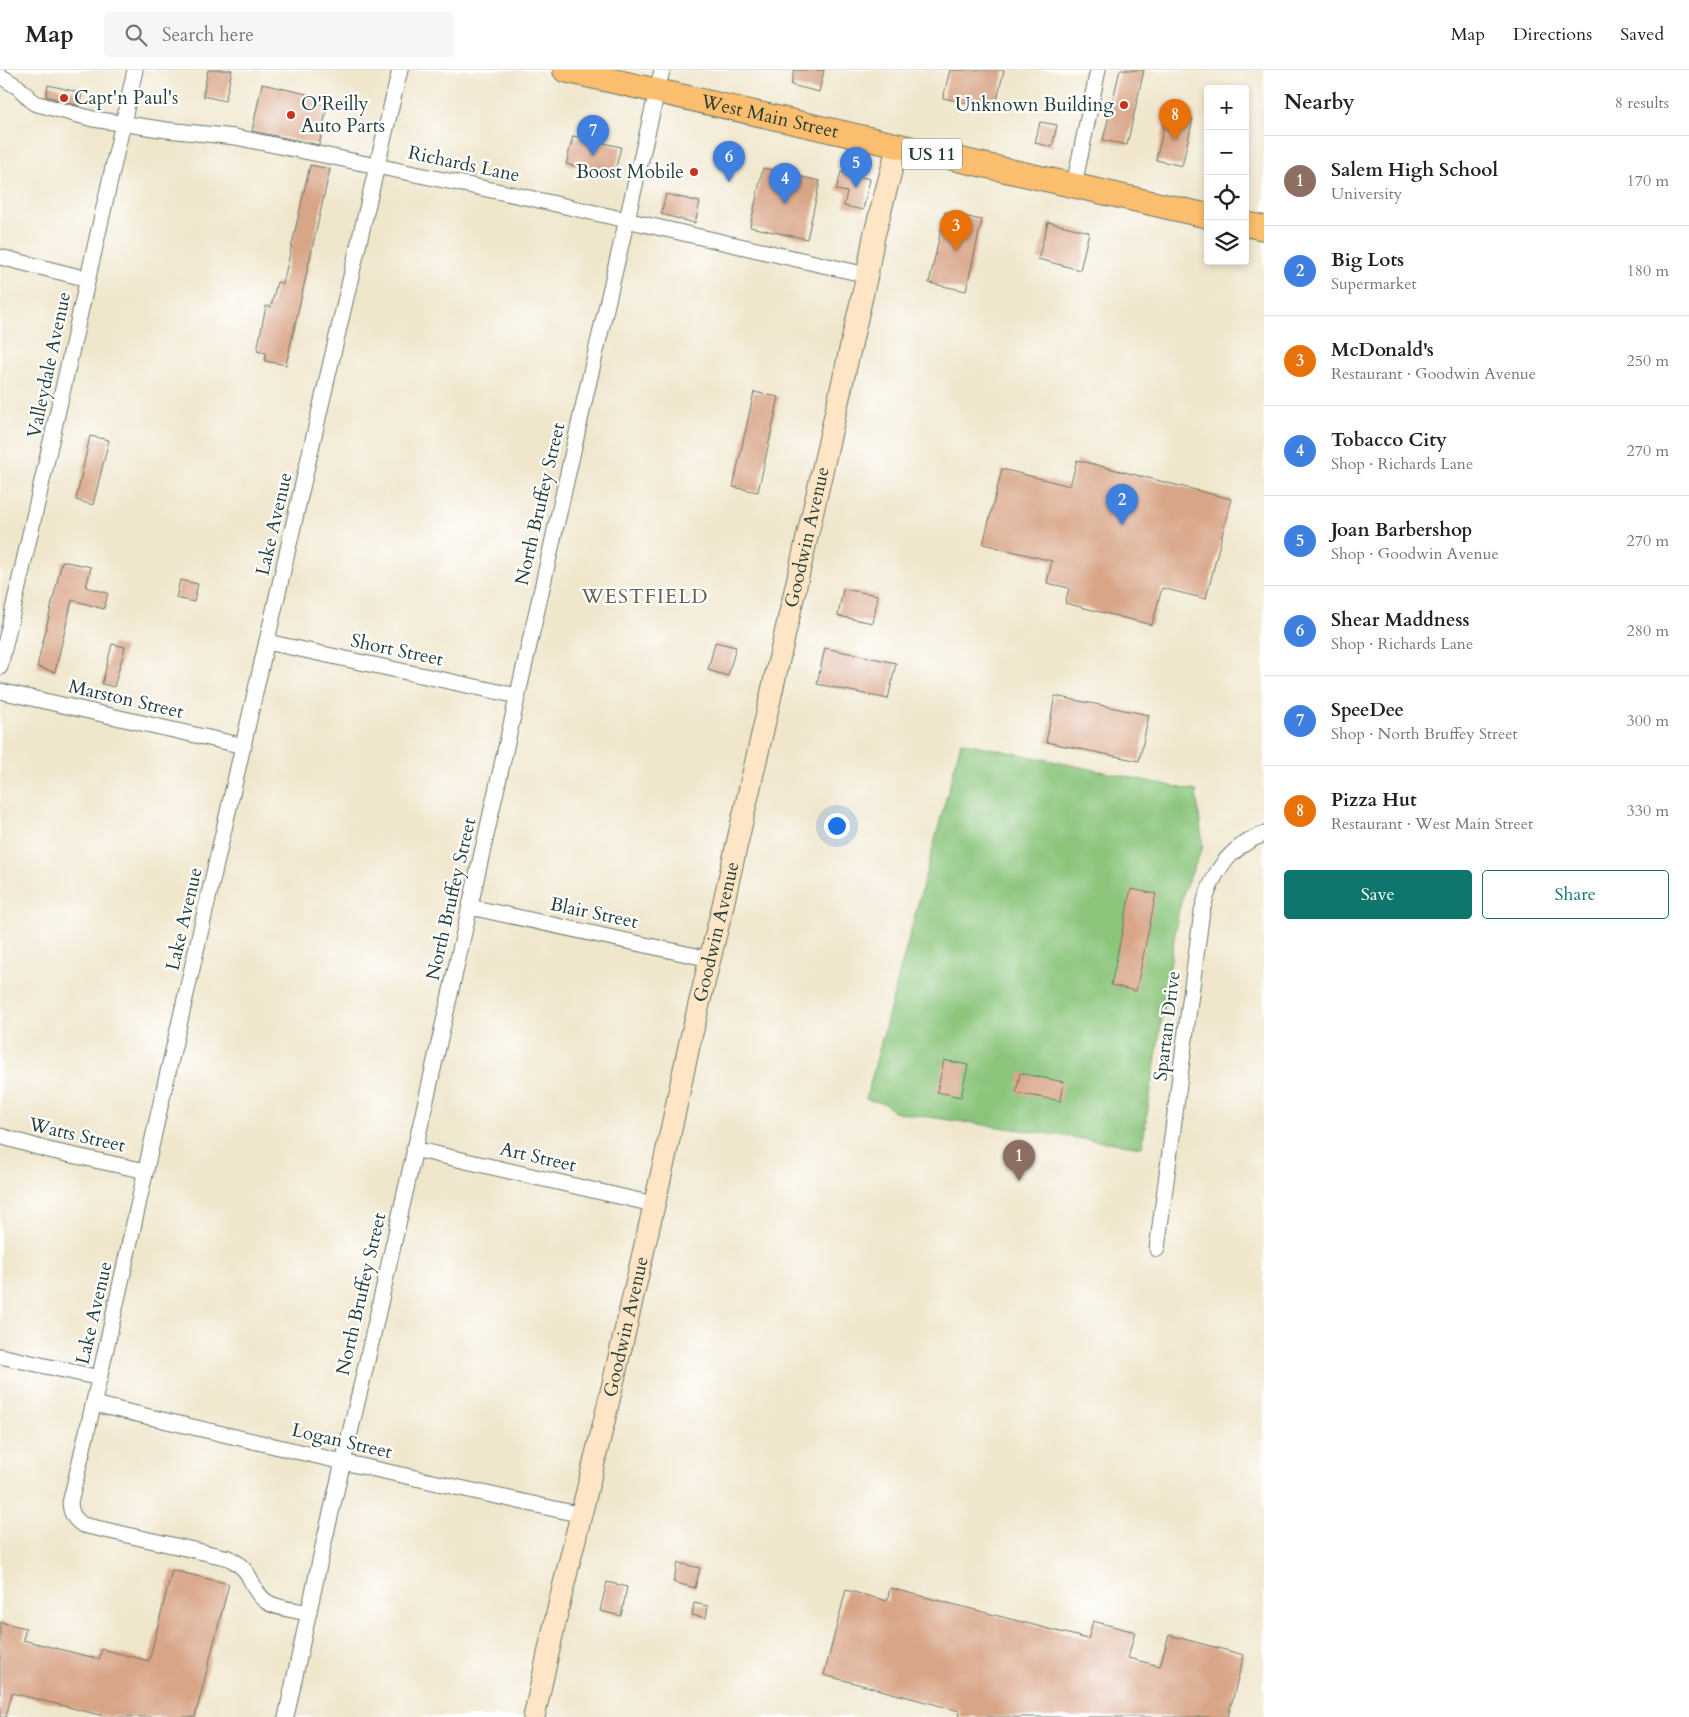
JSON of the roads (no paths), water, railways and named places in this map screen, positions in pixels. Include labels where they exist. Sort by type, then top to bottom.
[{"type":"main road","name":"West Main Street","points":[[565,70],[660,80],[898,145],[1204,215]]},
{"type":"main road","points":[[1249,225],[1264,228]]},
{"type":"street","name":"Valleydale Avenue","points":[[0,668],[136,70]]},
{"type":"street","name":"Lake Avenue","points":[[309,1613],[274,1606],[267,1602],[259,1594],[246,1572],[229,1558],[83,1525],[76,1520],[71,1512],[70,1503],[400,70]]},
{"type":"street","points":[[1074,185],[1098,70]]},
{"type":"street","name":"Richards Lane","points":[[0,76],[18,87],[34,104],[93,119],[235,137],[525,197],[867,276]]},
{"type":"street","name":"North Bruffey Street","points":[[286,1717],[583,408],[660,80]]},
{"type":"street","name":"Goodwin Avenue","points":[[534,1717],[867,276],[874,236],[898,145]]},
{"type":"street","points":[[0,257],[88,279]]},
{"type":"street","name":"Short Street","points":[[267,642],[518,696]]},
{"type":"street","name":"Marston Street","points":[[0,691],[244,746]]},
{"type":"street","name":"Spartan Drive","points":[[1157,1249],[1202,911],[1207,892],[1215,874],[1227,858],[1243,845],[1264,834]]},
{"type":"street","name":"Blair Street","points":[[470,907],[710,959]]},
{"type":"street","name":"Watts Street","points":[[0,1136],[48,1150],[146,1172]]},
{"type":"street","name":"Art Street","points":[[414,1149],[653,1204]]},
{"type":"street","points":[[0,1356],[100,1378]]},
{"type":"street","name":"Logan Street","points":[[94,1404],[582,1515]]},
{"type":"place","name":"Capt'n Paul's","points":[[64,98]]},
{"type":"place","name":"Unknown Building","points":[[1124,105]]},
{"type":"place","name":"O'Reilly Auto Parts","points":[[291,115]]},
{"type":"place","name":"Pizza Hut","points":[[1175,140]]},
{"type":"place","name":"SpeeDee","points":[[593,156]]},
{"type":"place","name":"Boost Mobile","points":[[694,172]]},
{"type":"place","name":"Shear Maddness","points":[[729,182]]},
{"type":"place","name":"Joan Barbershop","points":[[856,188]]},
{"type":"place","name":"Tobacco City","points":[[785,204]]},
{"type":"place","name":"McDonald's","points":[[956,251]]},
{"type":"place","name":"Big Lots","points":[[1122,525]]},
{"type":"place","name":"Salem High School","points":[[1019,1181]]},
{"type":"district","name":"WESTFIELD","points":[[645,596]]}]
